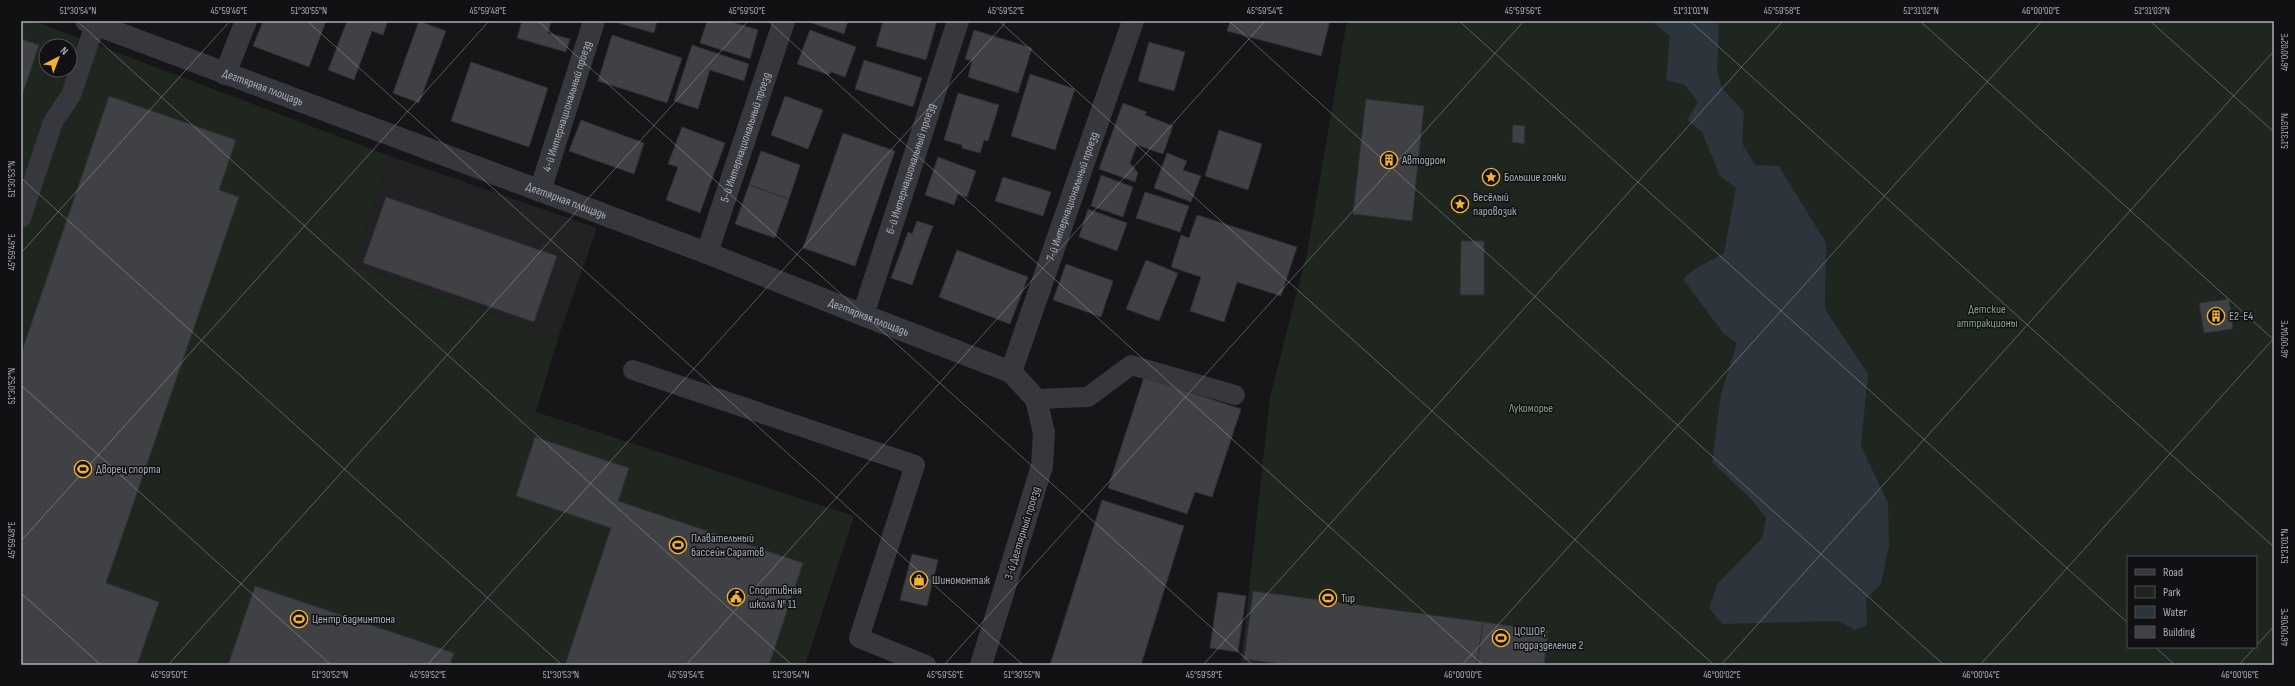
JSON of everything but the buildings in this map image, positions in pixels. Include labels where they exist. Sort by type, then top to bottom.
[{"type":"street","points":[[225,74],[246,21]]},
{"type":"street","name":"4-й Интернациональный проезд","points":[[540,191],[594,21]]},
{"type":"street","name":"5-й Интернациональный проезд","points":[[707,253],[784,21]]},
{"type":"street","name":"6-й Интернациональный проезд","points":[[863,316],[958,21]]},
{"type":"street","name":"7-й Интернациональный проезд","points":[[1011,372],[1133,21]]},
{"type":"street","name":"Дегтярная площадь","points":[[90,23],[707,253],[863,316],[1011,372],[1036,399]]},
{"type":"street","name":"3-й Дегтярный проезд","points":[[982,665],[1042,466],[1044,433],[1036,399]]},
{"type":"lane","points":[[21,218],[53,122],[71,95],[90,23]]},
{"type":"lane","points":[[1036,399],[1088,396],[1131,365],[1235,395]]},
{"type":"lane","points":[[633,370],[915,465],[859,638],[926,665]]},
{"type":"shaded area","points":[[390,156],[597,228],[558,338],[352,265]]},
{"type":"green space","points":[[21,21],[34,21],[390,156],[352,265],[558,338],[536,412],[854,516],[805,665],[21,665]]},
{"type":"green space","points":[[1347,21],[2274,21],[2274,665],[1259,665],[1241,663],[1270,397],[1307,253]]},
{"type":"water","points":[[1652,21],[1719,21],[1717,71],[1722,88],[1744,112],[1742,143],[1755,165],[1779,166],[1826,243],[1825,309],[1868,374],[1861,446],[1888,503],[1889,545],[1881,584],[1866,599],[1867,625],[1855,630],[1838,621],[1722,624],[1709,608],[1718,583],[1762,538],[1766,518],[1751,499],[1712,462],[1721,394],[1737,343],[1724,334],[1683,279],[1695,269],[1724,253],[1736,188],[1720,176],[1702,132],[1687,120],[1698,102],[1685,85],[1666,80],[1670,36]]},
{"type":"place","name":"Автодром","points":[[1389,160]]},
{"type":"place","name":"Большие гонки","points":[[1491,177]]},
{"type":"place","name":"Весёлый паровозик","points":[[1460,204]]},
{"type":"place","name":"E2-E4","points":[[2216,316]]},
{"type":"place","name":"Дворец спорта","points":[[83,469]]},
{"type":"place","name":"Плавательный бассейн Саратов","points":[[678,545]]},
{"type":"place","name":"Шиномонтаж","points":[[919,580]]},
{"type":"place","name":"Спортивная школа № 11","points":[[736,597]]},
{"type":"place","name":"Тир","points":[[1328,598]]},
{"type":"place","name":"Центр бадминтона","points":[[299,619]]},
{"type":"place","name":"ЦСШОР, подразделение 2","points":[[1501,638]]},
{"type":"park label","name":"Детские аттракционы","points":[[1987,316]]},
{"type":"park label","name":"Лукоморье","points":[[1531,408]]}]
